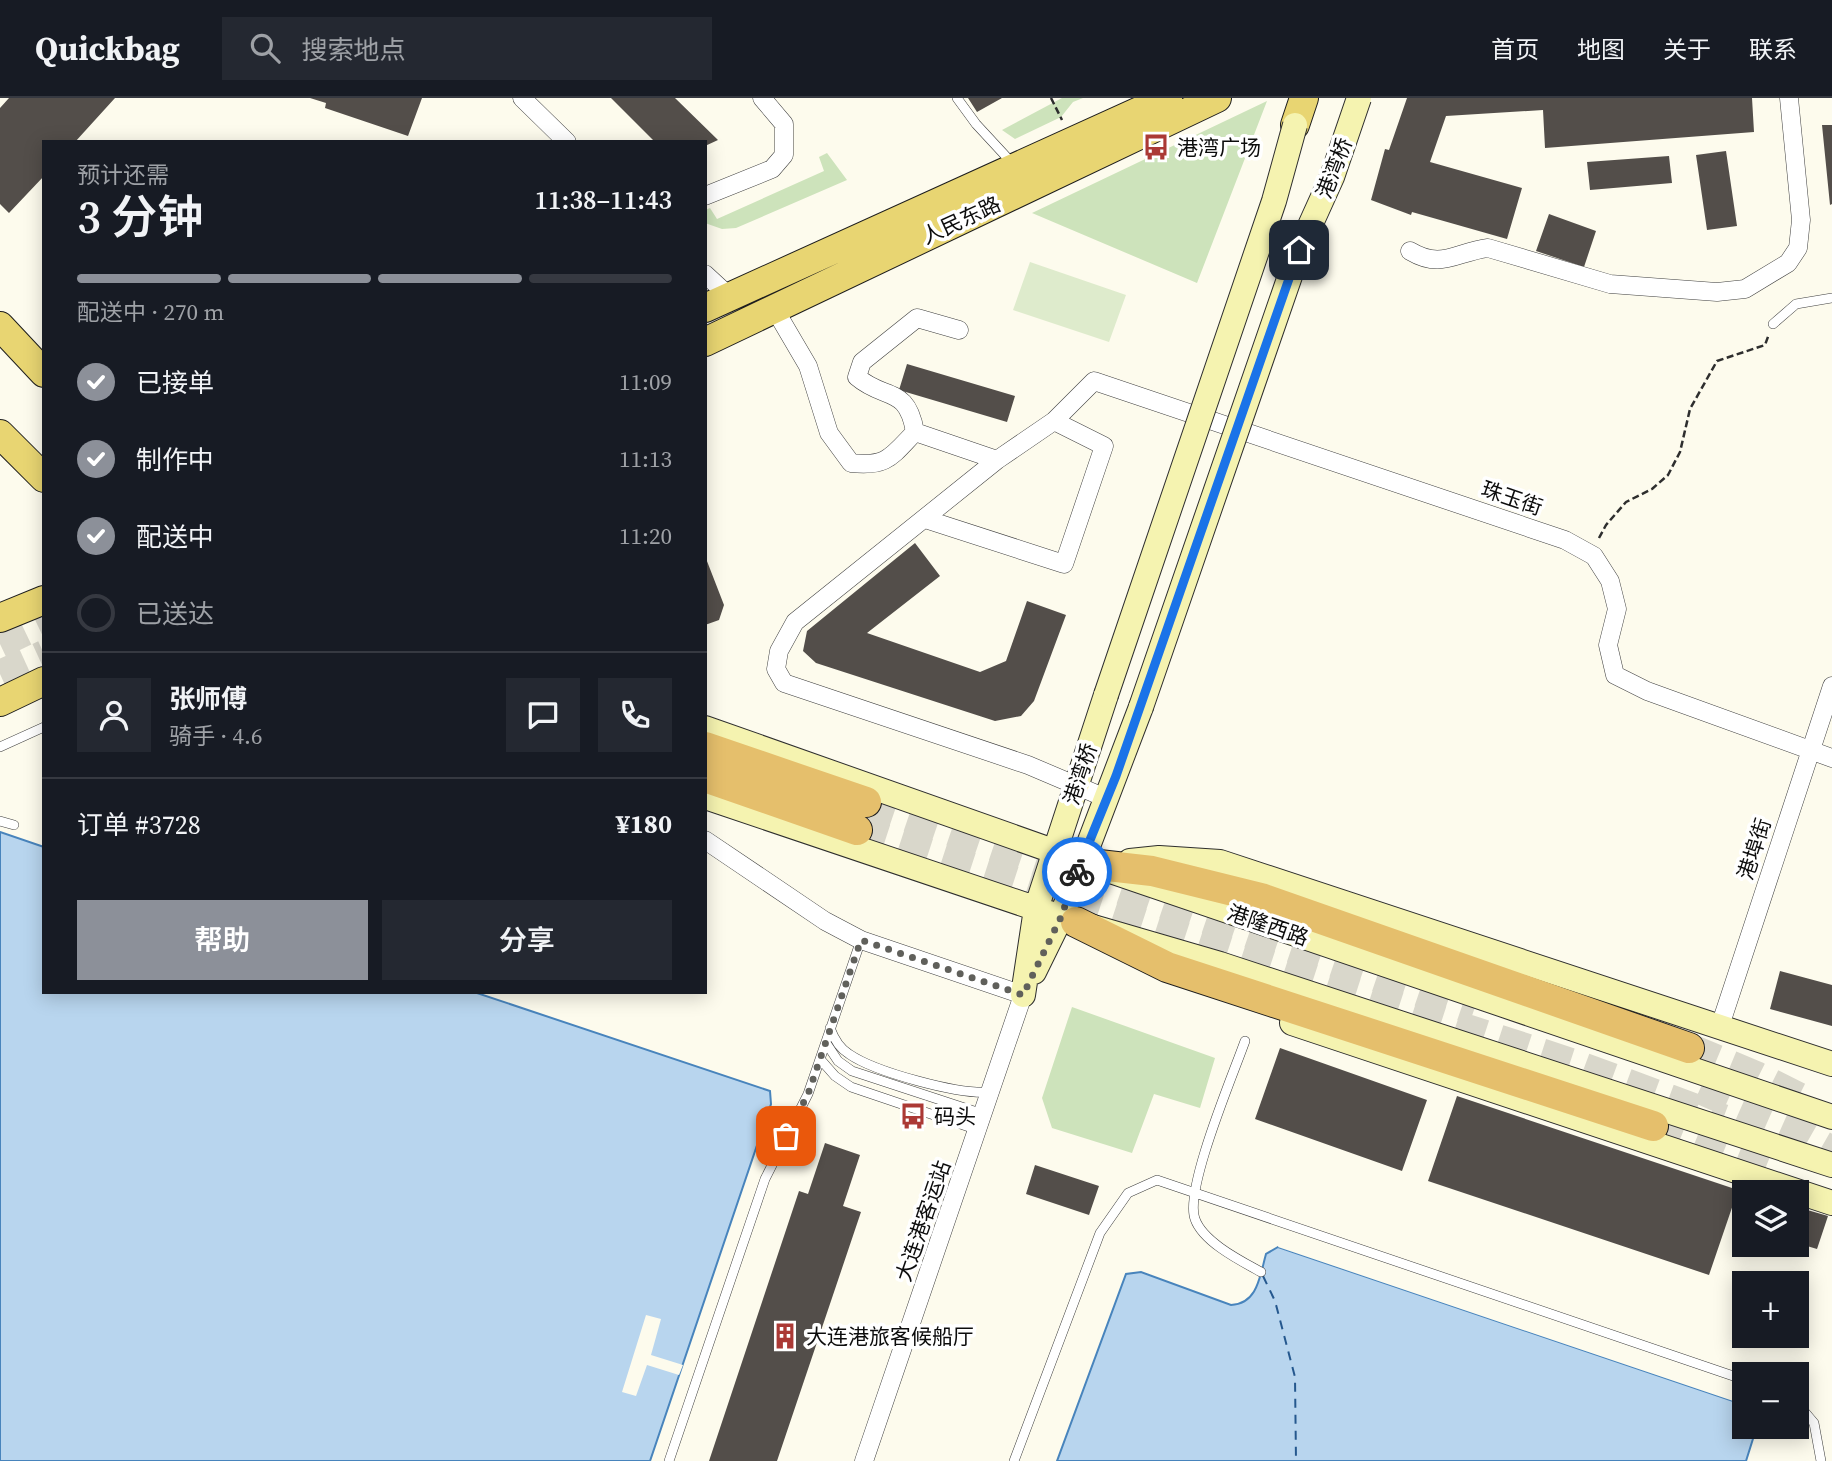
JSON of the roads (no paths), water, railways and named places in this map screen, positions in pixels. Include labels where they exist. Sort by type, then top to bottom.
[{"type":"highway","points":[[707,748],[862,816],[707,777]]},
{"type":"highway","points":[[1086,863],[1152,871],[1261,898],[1689,1048]]},
{"type":"highway","points":[[1068,920],[1167,967],[1653,1126]]},
{"type":"main road","name":"人民东路","points":[[718,303],[1168,98]]},
{"type":"main road","name":"人民东路","points":[[707,341],[1217,98]]},
{"type":"main road","points":[[1293,111],[1304,98]]},
{"type":"main road","name":"港湾桥","points":[[1023,995],[1068,920],[1299,250],[1332,177],[1359,98]]},
{"type":"main road","name":"港湾桥","points":[[1023,995],[1037,909],[1106,695],[1274,201],[1293,111]]},
{"type":"main road","points":[[0,326],[42,371]]},
{"type":"main road","points":[[0,434],[42,476]]},
{"type":"main road","points":[[0,618],[40,597]]},
{"type":"main road","points":[[0,702],[42,682]]},
{"type":"main road","name":"港隆西路","points":[[707,729],[1086,863],[1832,1117]]},
{"type":"main road","points":[[707,798],[1068,920],[1220,964],[1832,1165]]},
{"type":"main road","points":[[1086,863],[1159,858],[1220,862],[1832,1064]]},
{"type":"main road","points":[[1068,920],[1105,950],[1144,972],[1177,985],[1832,1203]]},
{"type":"street","points":[[522,98],[565,140]]},
{"type":"street","points":[[707,195],[772,169],[784,155],[783,124],[762,98]]},
{"type":"street","points":[[1410,251],[1425,260],[1444,262],[1467,251],[1488,248],[1611,284],[1717,292],[1745,289],[1788,263],[1798,248],[1801,220],[1789,98]]},
{"type":"street","points":[[707,278],[718,303]]},
{"type":"street","points":[[915,432],[911,411],[897,395],[864,383],[857,377],[862,362],[917,318],[959,330]]},
{"type":"street","points":[[781,320],[808,366],[828,433],[850,463],[873,465],[889,459],[915,432]]},
{"type":"street","name":"珠玉街","points":[[1054,421],[1094,381],[1565,540],[1594,555],[1610,581],[1617,609],[1608,645],[1615,675],[1647,691],[1811,751]]},
{"type":"street","points":[[925,519],[1064,564],[1104,446],[1054,421],[997,460],[795,622],[779,651],[776,669],[784,683],[1028,765],[1108,799]]},
{"type":"street","points":[[915,432],[997,460]]},
{"type":"street","name":"港埠街","points":[[1720,1026],[1832,686]]},
{"type":"street","points":[[1811,751],[1832,758]]},
{"type":"street","points":[[707,841],[825,921],[861,940],[1023,995]]},
{"type":"street","name":"大连港客运站","points":[[864,1461],[1023,995]]},
{"type":"lane","points":[[957,98],[976,124],[1017,167]]},
{"type":"lane","points":[[1773,324],[1796,304],[1832,298]]},
{"type":"lane","points":[[0,747],[42,728]]},
{"type":"lane","points":[[0,821],[14,825]]},
{"type":"lane","points":[[669,1461],[765,1179],[808,1094],[861,940]]},
{"type":"lane","points":[[831,1028],[841,1048],[859,1059],[952,1090],[990,1093]]},
{"type":"lane","points":[[1245,1041],[1193,1192],[1195,1220],[1224,1252],[1261,1272]]},
{"type":"lane","points":[[825,1043],[838,1061],[852,1071],[980,1122]]},
{"type":"lane","points":[[820,1059],[835,1076],[851,1087],[980,1122]]},
{"type":"lane","points":[[1014,1461],[1100,1233],[1128,1193],[1157,1180],[1732,1376]]},
{"type":"lane","points":[[1809,1417],[1814,1423],[1821,1461]]},
{"type":"water","points":[[0,832],[42,846],[42,994],[480,994],[770,1091],[771,1104],[650,1461],[0,1461]]},
{"type":"water","points":[[1278,1247],[1732,1401],[1732,1439],[1753,1439],[1746,1461],[1057,1461],[1126,1274],[1141,1272],[1231,1305],[1247,1300],[1252,1294],[1266,1254]]},
{"type":"tunnel","points":[[0,644],[42,624]]},
{"type":"tunnel","points":[[0,674],[42,655]]},
{"type":"tunnel","points":[[866,802],[1474,1010]]},
{"type":"tunnel","points":[[857,830],[1574,1064],[1723,1119]]},
{"type":"tunnel","points":[[1689,1048],[1756,1076],[1810,1103]]},
{"type":"tunnel","points":[[1700,1089],[1804,1135],[1832,1151]]},
{"type":"tunnel","points":[[1653,1126],[1767,1172]]},
{"type":"place","name":"港湾广场","points":[[1156,147]]},
{"type":"place","name":"码头","points":[[913,1116]]},
{"type":"place","name":"大连港旅客候船厅","points":[[785,1336]]}]
